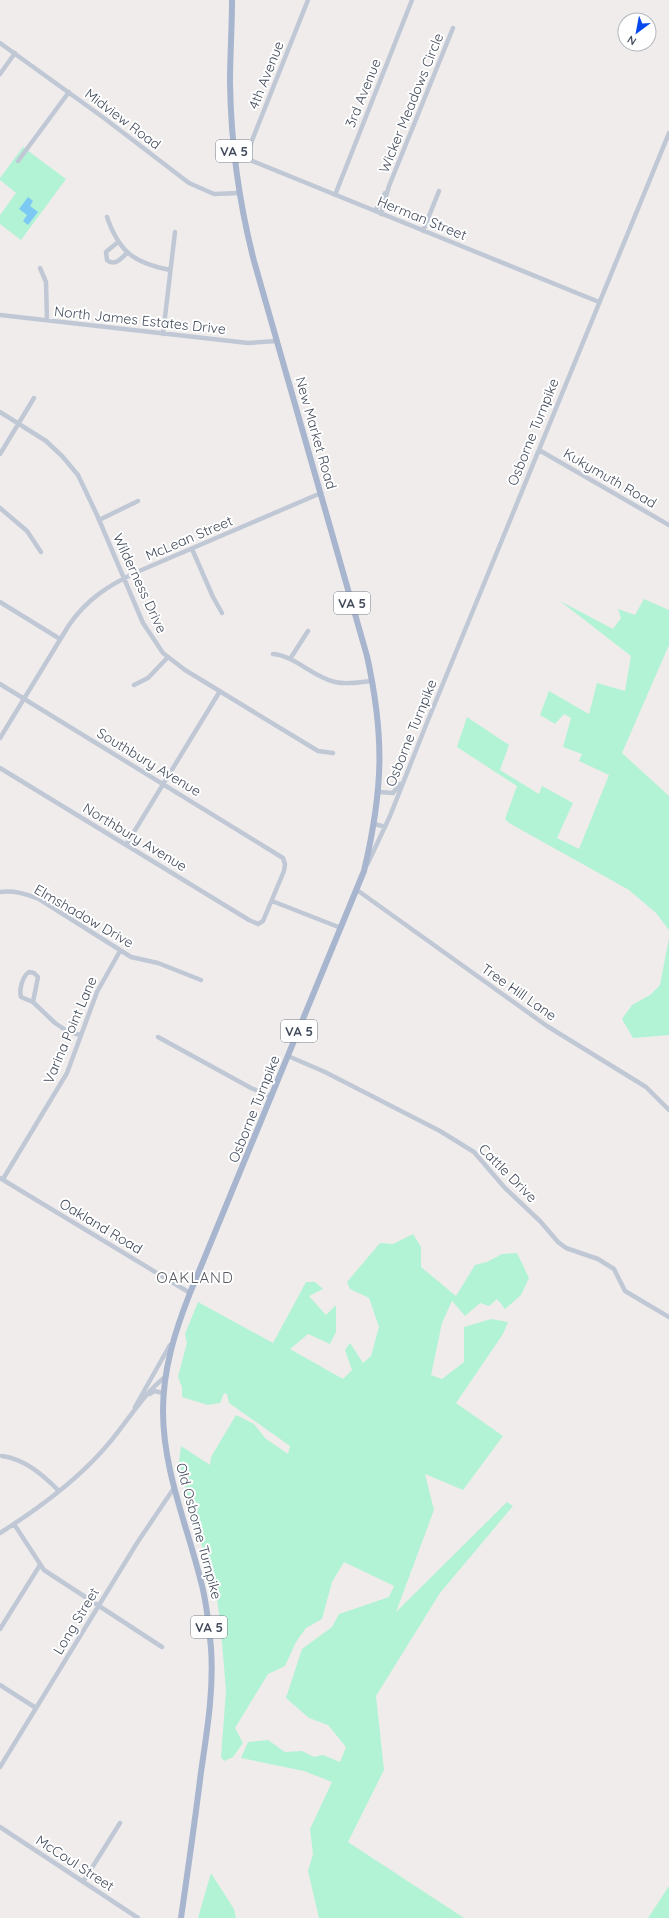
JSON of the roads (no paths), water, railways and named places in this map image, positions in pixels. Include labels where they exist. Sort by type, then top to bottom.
[{"type":"main road","name":"New Market Road","points":[[232,0],[230,83],[239,194],[251,248],[355,612],[372,681],[380,736],[379,792],[375,824],[364,871]]},
{"type":"main road","name":"Osborne Turnpike","points":[[173,1340],[190,1293],[364,871]]},
{"type":"main road","name":"Old Osborne Turnpike","points":[[173,1340],[163,1393],[164,1432],[174,1488],[205,1598],[209,1624],[212,1668],[209,1717],[181,1918]]},
{"type":"street","name":"4th Avenue","points":[[245,158],[308,0]]},
{"type":"street","name":"3rd Avenue","points":[[334,195],[412,0]]},
{"type":"street","name":"Wicker Meadows Circle","points":[[381,214],[389,186],[453,28]]},
{"type":"street","name":"Midview Road","points":[[0,43],[140,144],[189,183],[214,194],[239,194]]},
{"type":"street","points":[[0,74],[15,53]]},
{"type":"street","points":[[18,161],[69,92]]},
{"type":"street","name":"Osborne Turnpike","points":[[364,871],[385,827],[669,133]]},
{"type":"street","name":"Herman Street","points":[[235,158],[245,158],[600,302]]},
{"type":"street","name":"Wicker Meadows Circle","points":[[375,211],[389,186]]},
{"type":"street","points":[[423,231],[439,191]]},
{"type":"street","points":[[107,217],[118,242],[127,253],[143,263],[170,270]]},
{"type":"street","points":[[162,334],[175,232]]},
{"type":"street","points":[[118,242],[106,252],[109,263],[116,262],[127,253]]},
{"type":"street","points":[[40,268],[46,282],[47,320]]},
{"type":"street","name":"North James Estates Drive","points":[[0,315],[248,343],[277,341]]},
{"type":"street","points":[[0,454],[34,398]]},
{"type":"street","name":"Wilderness Drive","points":[[0,412],[46,442],[71,466],[84,486],[146,629],[168,657],[184,670],[318,751],[333,753]]},
{"type":"street","name":"Kukymuth Road","points":[[539,450],[669,525]]},
{"type":"street","name":"McLean Street","points":[[0,738],[60,639],[75,617],[89,601],[110,585],[124,578],[321,493]]},
{"type":"street","points":[[99,520],[138,502]]},
{"type":"street","points":[[0,508],[27,531],[41,552]]},
{"type":"street","points":[[192,549],[213,597],[222,613]]},
{"type":"street","points":[[0,602],[60,639]]},
{"type":"street","points":[[290,659],[308,631]]},
{"type":"street","points":[[273,654],[282,655],[316,674],[336,682],[372,681]]},
{"type":"street","points":[[134,685],[148,678],[168,657]]},
{"type":"street","name":"Southbury Avenue","points":[[0,684],[277,854],[284,861],[284,871],[272,901]]},
{"type":"street","points":[[126,845],[220,691]]},
{"type":"street","name":"Northbury Avenue","points":[[0,768],[249,920],[258,924],[263,921],[272,901]]},
{"type":"street","points":[[379,792],[393,793],[404,780]]},
{"type":"street","points":[[375,824],[385,827]]},
{"type":"street","name":"Tree Hill Lane","points":[[357,890],[547,1026],[646,1087],[669,1110]]},
{"type":"street","name":"Elmshadow Drive","points":[[0,892],[15,892],[39,899],[131,957],[158,963],[201,980]]},
{"type":"street","points":[[272,901],[341,928]]},
{"type":"street","name":"Varina Point Lane","points":[[1,1179],[64,1079],[97,992],[120,951]]},
{"type":"street","points":[[33,1002],[38,980],[36,975],[29,972],[24,978],[20,996],[25,1000],[33,1002],[55,1023],[80,1036]]},
{"type":"street","points":[[158,1037],[251,1088],[272,1097]]},
{"type":"street","name":"Cattle Drive","points":[[288,1056],[352,1086],[440,1131],[474,1152],[505,1188],[540,1221],[558,1242],[566,1248],[598,1260],[614,1269],[627,1292],[669,1317]]},
{"type":"street","name":"Oakland Road","points":[[1,1179],[190,1293]]},
{"type":"street","points":[[131,1414],[173,1340]]},
{"type":"street","points":[[0,1533],[59,1492],[95,1459],[148,1394],[166,1377]]},
{"type":"street","points":[[148,1394],[154,1391],[163,1393]]},
{"type":"street","points":[[2,1456],[18,1460],[35,1469],[59,1492]]},
{"type":"street","name":"Long Street","points":[[0,1768],[137,1542],[174,1488]]},
{"type":"street","points":[[14,1524],[40,1565],[52,1576],[162,1647]]},
{"type":"street","points":[[0,1629],[40,1565]]},
{"type":"street","points":[[0,1685],[36,1708]]},
{"type":"street","points":[[83,1882],[120,1823]]},
{"type":"street","name":"McCoul Street","points":[[0,1827],[138,1918]]},
{"type":"water","points":[[28,197],[33,201],[30,206],[38,212],[28,225],[23,221],[27,215],[19,209]]},
{"type":"district","name":"OAKLAND","points":[[195,1278]]}]
